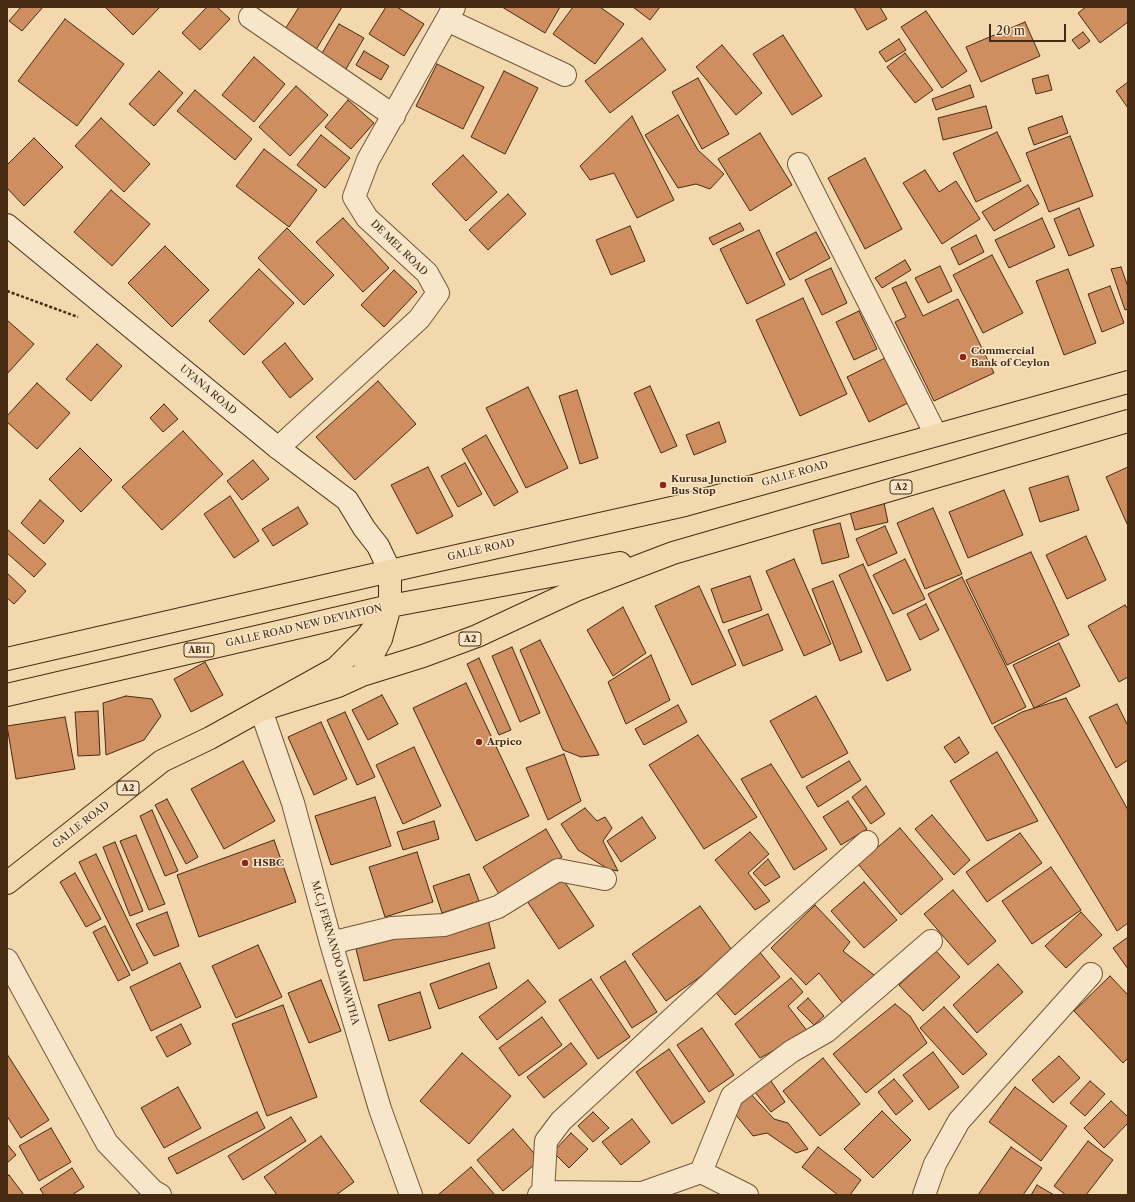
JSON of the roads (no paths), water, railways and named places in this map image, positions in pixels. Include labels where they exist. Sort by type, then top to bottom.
[{"type":"main road","name":"GALLE ROAD","points":[[390,571],[685,505],[1128,382]]},
{"type":"main road","name":"GALLE ROAD","points":[[261,710],[338,686],[362,675],[423,656],[477,636],[576,590],[673,553],[1128,422]]},
{"type":"main road","name":"GALLE ROAD","points":[[7,883],[162,761],[210,738],[336,668],[366,638],[390,606],[673,553]]},
{"type":"main road","points":[[7,659],[390,571],[390,606],[381,639],[362,675]]},
{"type":"main road","name":"GALLE ROAD NEW DEVIATION","points":[[7,695],[390,606]]},
{"type":"street","points":[[450,13],[565,75]]},
{"type":"street","name":"DE MEL ROAD","points":[[278,448],[419,319],[438,293],[428,273],[367,218],[354,197],[368,160],[394,116],[450,13]]},
{"type":"street","points":[[250,17],[394,116]]},
{"type":"street","points":[[799,164],[936,435]]},
{"type":"street","name":"UYANA ROAD","points":[[7,225],[278,448],[347,500],[364,528],[378,546],[390,571]]},
{"type":"street","name":"M.C.J FERNANDO MAWATHA","points":[[261,710],[293,803],[331,943],[380,1109],[411,1195]]},
{"type":"street","points":[[747,1195],[701,1172],[642,1193],[541,1194],[546,1141],[561,1121],[766,932],[867,842]]},
{"type":"street","points":[[331,943],[392,928],[444,925],[498,907],[558,870],[605,879]]},
{"type":"street","points":[[701,1172],[732,1096],[792,1051],[827,1031],[931,941]]},
{"type":"street","points":[[7,960],[107,1142],[153,1191],[160,1195]]},
{"type":"street","points":[[924,1195],[935,1164],[959,1121],[1090,974]]},
{"type":"place","name":"Commercial Bank of Ceylon","points":[[963,357]]},
{"type":"place","name":"Kurusa Junction Bus Stop","points":[[663,485]]},
{"type":"place","name":"Arpico","points":[[479,742]]},
{"type":"place","name":"HSBC","points":[[245,863]]}]
